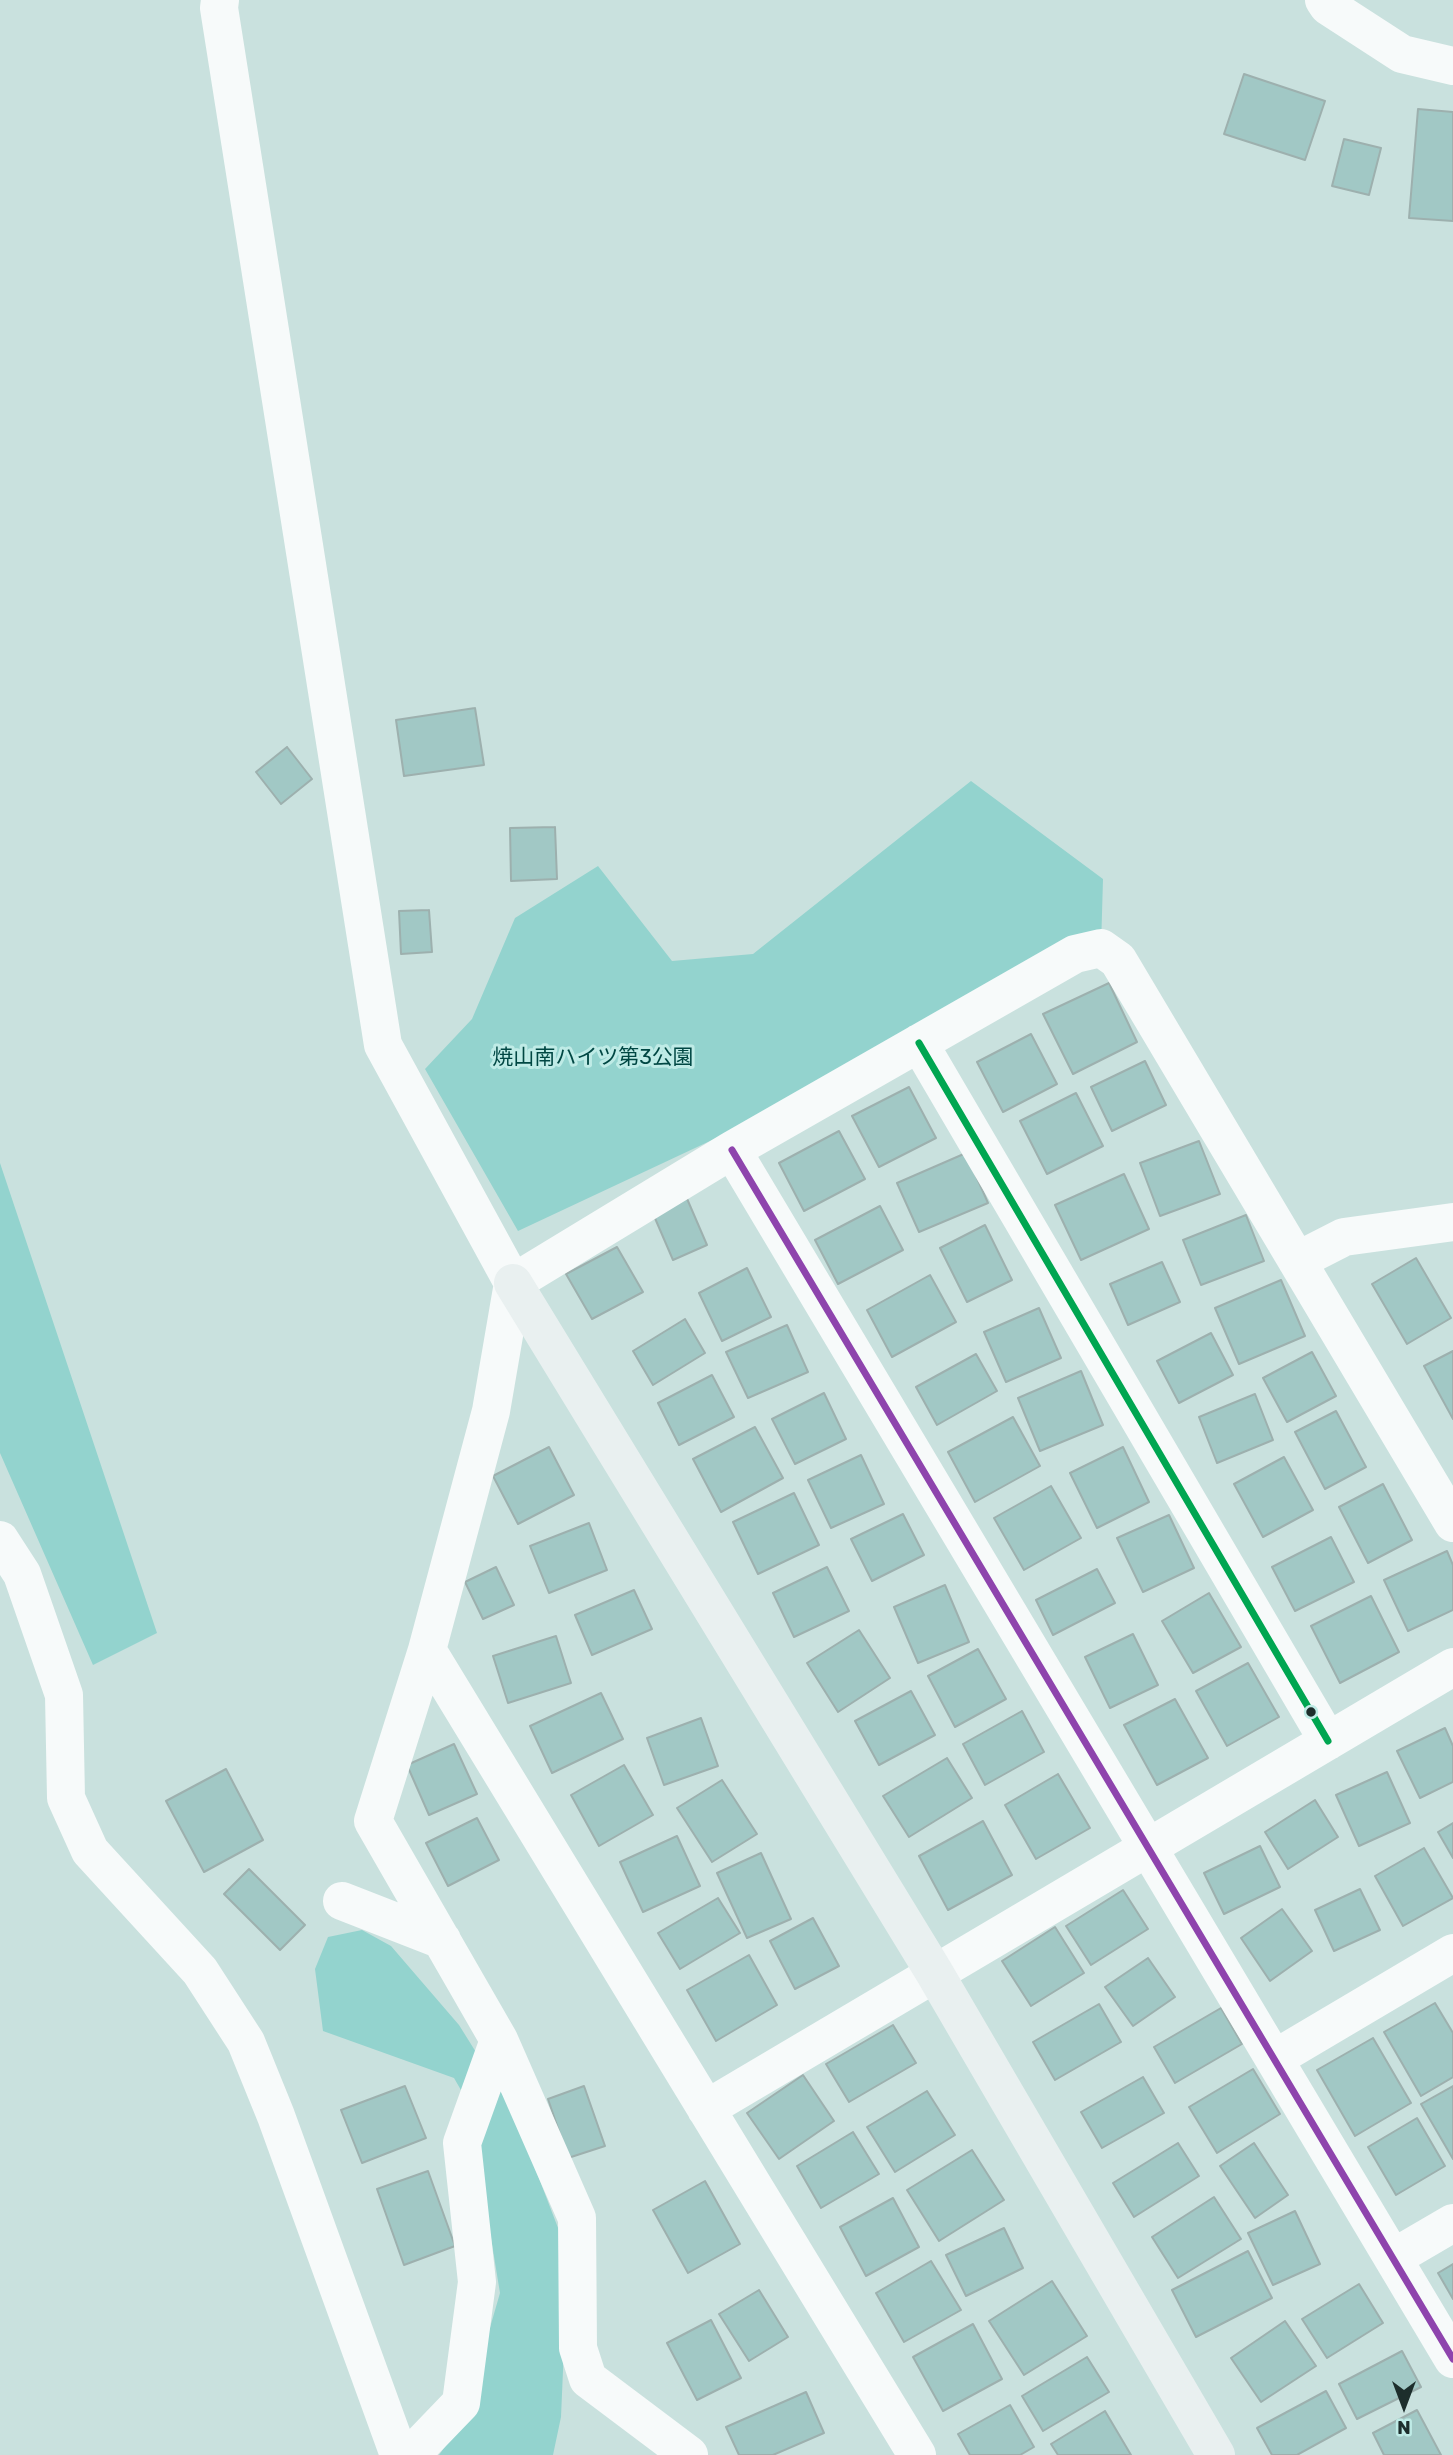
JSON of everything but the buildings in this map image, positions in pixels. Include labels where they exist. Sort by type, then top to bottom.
[{"type":"street","points":[[220,0],[219,8],[383,1045],[513,1283],[934,1972],[1216,2455]]},
{"type":"street","points":[[1324,0],[1328,6],[1402,54],[1453,66]]},
{"type":"street","points":[[689,2455],[588,2379],[579,2348],[577,2218],[499,2040],[373,1821],[427,1650],[491,1411],[513,1283],[732,1150],[1075,954],[1101,948],[1118,960],[1453,1523]]},
{"type":"street","points":[[919,1043],[1328,1741]]},
{"type":"street","points":[[732,1150],[1453,2359]]},
{"type":"street","points":[[1297,1261],[1344,1237],[1453,1222]]},
{"type":"street","points":[[0,1540],[22,1574],[64,1695],[66,1798],[90,1851],[200,1972],[246,2042],[276,2116],[399,2455]]},
{"type":"street","points":[[427,1650],[917,2455]]},
{"type":"street","points":[[706,2109],[1453,1667]]},
{"type":"street","points":[[342,1901],[442,1940]]},
{"type":"street","points":[[1274,2059],[1453,1953]]},
{"type":"street","points":[[411,2455],[461,2403],[477,2282],[462,2143],[499,2040]]},
{"type":"street","points":[[1393,2258],[1453,2223]]},
{"type":"green space","name":"焼山南ハイツ第3公園","points":[[971,781],[1103,879],[1101,948],[919,1043],[518,1231],[425,1069],[472,1019],[515,918],[598,866],[672,961],[753,954]]},
{"type":"green space","points":[[0,1163],[157,1633],[93,1665],[0,1453]]},
{"type":"green space","points":[[362,1930],[391,1946],[459,2025],[514,2113],[568,2254],[561,2417],[553,2455],[439,2455],[463,2421],[500,2293],[469,2104],[454,2078],[323,2031],[315,1969],[328,1937]]},
{"type":"transit line","points":[[919,1043],[1328,1741]]},
{"type":"transit line","points":[[732,1150],[1453,2359]]}]
